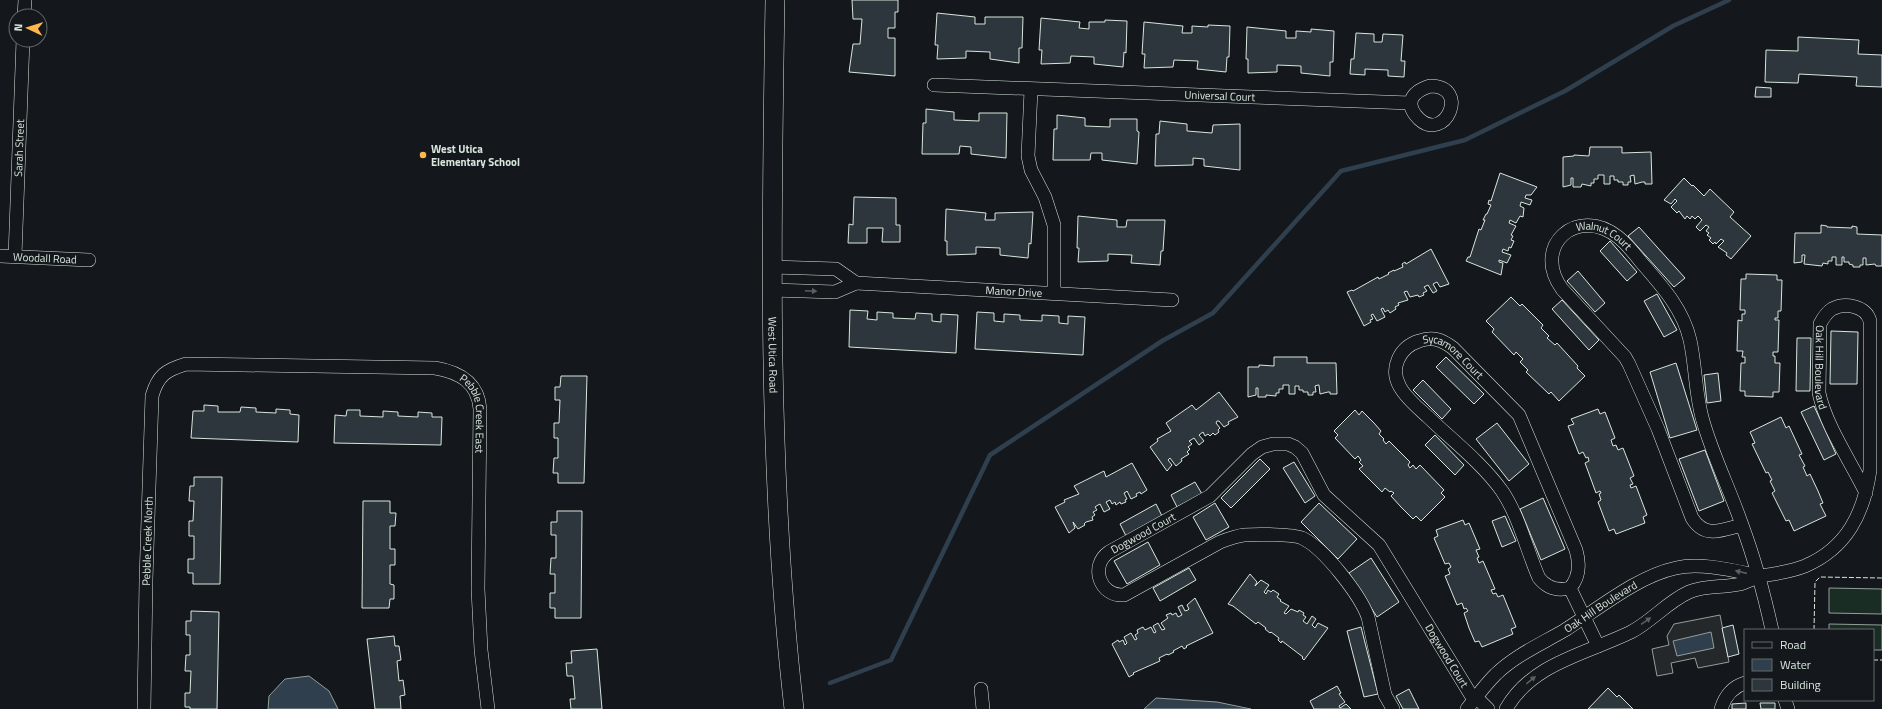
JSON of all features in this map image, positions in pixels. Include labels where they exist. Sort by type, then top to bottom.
[{"type":"street","name":"West Utica Road","points":[[775,0],[772,290],[777,484],[785,632],[794,709]]},
{"type":"street","name":"Sarah Street","points":[[15,256],[23,48]]},
{"type":"street","name":"Universal Court","points":[[934,85],[1031,90],[1410,103]]},
{"type":"street","points":[[1031,90],[1028,156],[1031,170],[1046,197],[1054,225],[1054,293]]},
{"type":"street","name":"Walnut Court","points":[[1742,525],[1722,530],[1704,531],[1698,527],[1692,518],[1658,429],[1625,357],[1562,289],[1554,278],[1552,265],[1555,248],[1560,237],[1568,229],[1577,226],[1593,227],[1607,230],[1618,237],[1667,292],[1675,304],[1690,340],[1698,400],[1703,421],[1742,525],[1760,576],[1772,629]]},
{"type":"street","name":"Woodall Road","points":[[0,256],[89,260]]},
{"type":"street","points":[[772,267],[836,269],[856,283]]},
{"type":"street","name":"Manor Drive","points":[[772,290],[834,292],[856,283],[1172,300]]},
{"type":"street","name":"Oak Hill Boulevard","points":[[1506,709],[1513,696],[1541,671],[1632,632],[1665,607],[1690,592],[1704,588],[1739,584],[1760,576],[1799,568],[1825,555],[1842,539],[1854,524],[1861,510],[1866,493],[1870,470],[1870,321],[1867,314],[1861,309],[1842,306],[1833,308],[1825,315],[1820,324],[1819,393],[1821,402],[1834,430],[1866,493]]},
{"type":"street","name":"Sycamore Court","points":[[1435,338],[1443,341],[1453,348],[1519,415],[1576,550],[1578,558],[1578,575],[1570,588],[1553,589],[1544,584],[1539,578],[1520,529],[1502,492],[1476,463],[1414,404],[1399,386],[1396,376],[1396,363],[1408,345],[1435,338]]},
{"type":"street","name":"Pebble Creek East","points":[[161,375],[173,368],[186,364],[400,366],[446,370],[458,374],[470,382],[478,395],[480,409],[478,589],[481,650],[488,709]]},
{"type":"street","name":"Pebble Creek North","points":[[144,709],[146,580],[152,396],[155,385],[161,375]]},
{"type":"street","name":"Dogwood Court","points":[[1393,709],[1385,695],[1368,617],[1364,608],[1336,568],[1327,558],[1302,538],[1253,534],[1230,538],[1214,545],[1124,595],[1118,596],[1110,593],[1104,588],[1099,576],[1100,561],[1109,552],[1210,496],[1252,454],[1262,447],[1273,444],[1288,444],[1295,447],[1302,453],[1324,495],[1379,545],[1472,702]]},
{"type":"street","name":"Oak Hill Boulevard","points":[[1472,702],[1508,664],[1541,642],[1585,617],[1645,579],[1676,568],[1688,567],[1731,570],[1760,576]]},
{"type":"street","points":[[1570,588],[1598,646]]},
{"type":"street","points":[[1721,709],[1723,701],[1730,692],[1739,685],[1744,683]]},
{"type":"street","points":[[981,689],[983,709]]},
{"type":"street","points":[[1472,702],[1488,709]]},
{"type":"green space","points":[[1829,588],[1882,589],[1882,614],[1829,613]]},
{"type":"green space","points":[[1829,624],[1882,625],[1882,650],[1874,650],[1874,629],[1829,629]]},
{"type":"shaded area","points":[[1720,615],[1729,662],[1698,668],[1695,658],[1671,663],[1673,673],[1657,676],[1652,649],[1669,645],[1667,636],[1674,624]]},
{"type":"water","points":[[1711,632],[1714,648],[1677,656],[1673,641]]},
{"type":"water","points":[[309,676],[329,691],[338,709],[268,709],[269,696],[285,679]]},
{"type":"water","points":[[1156,698],[1217,702],[1251,709],[1144,709]]},
{"type":"building","points":[[852,0],[898,0],[898,12],[895,12],[895,28],[888,28],[888,38],[895,38],[895,76],[849,72],[853,44],[860,44],[862,19],[853,19]]},
{"type":"building","points":[[937,13],[975,17],[975,24],[985,24],[985,17],[1023,17],[1022,48],[1019,48],[1019,63],[990,59],[990,52],[966,51],[966,58],[937,59],[938,45],[935,45]]},
{"type":"building","points":[[1041,18],[1080,22],[1079,28],[1089,29],[1089,22],[1105,22],[1105,20],[1127,21],[1126,53],[1124,52],[1123,67],[1094,64],[1094,57],[1071,56],[1070,63],[1041,64],[1042,50],[1039,50]]},
{"type":"building","points":[[1144,22],[1183,26],[1182,33],[1192,33],[1192,26],[1230,26],[1229,57],[1227,57],[1226,72],[1197,69],[1198,61],[1174,60],[1173,67],[1144,68],[1145,54],[1142,54]]},
{"type":"building","points":[[1247,27],[1286,31],[1286,38],[1296,38],[1296,31],[1311,32],[1311,29],[1334,31],[1333,62],[1330,62],[1330,76],[1301,73],[1301,66],[1277,65],[1277,72],[1248,73],[1248,59],[1246,59]]},
{"type":"building","points":[[1356,33],[1374,34],[1374,42],[1382,42],[1383,34],[1403,35],[1401,61],[1405,61],[1404,77],[1388,76],[1388,70],[1365,69],[1365,75],[1350,74],[1351,59],[1354,59]]},
{"type":"building","points":[[1798,37],[1859,40],[1858,54],[1882,55],[1882,87],[1856,86],[1857,77],[1799,74],[1798,83],[1765,82],[1766,50],[1798,51]]},
{"type":"building","points":[[1756,87],[1771,88],[1771,97],[1755,97]]},
{"type":"building","points":[[926,109],[954,112],[954,120],[979,121],[979,113],[1007,113],[1006,158],[971,154],[971,147],[960,146],[959,154],[922,154],[923,123],[926,123]]},
{"type":"building","points":[[1057,115],[1085,118],[1085,126],[1110,127],[1110,119],[1137,119],[1137,131],[1139,132],[1137,164],[1102,160],[1102,153],[1091,153],[1090,160],[1053,160],[1054,129],[1057,129]]},
{"type":"building","points":[[1160,121],[1187,124],[1187,131],[1212,133],[1213,125],[1240,124],[1240,170],[1204,166],[1204,159],[1193,158],[1193,165],[1155,166],[1156,134],[1159,134]]},
{"type":"building","points":[[1590,147],[1622,147],[1622,153],[1651,152],[1652,184],[1645,184],[1645,182],[1642,182],[1635,184],[1634,175],[1630,176],[1631,182],[1628,182],[1628,185],[1623,185],[1623,182],[1614,180],[1614,176],[1610,176],[1610,184],[1604,184],[1604,175],[1598,175],[1598,179],[1594,179],[1594,183],[1591,183],[1591,186],[1582,184],[1581,187],[1573,187],[1573,178],[1571,178],[1571,185],[1563,187],[1563,157],[1574,155],[1589,156]]},
{"type":"building","points":[[1500,173],[1537,187],[1531,195],[1526,195],[1525,198],[1532,200],[1530,205],[1521,202],[1520,206],[1524,208],[1523,217],[1520,216],[1516,223],[1510,220],[1509,223],[1516,226],[1511,235],[1513,236],[1511,240],[1514,241],[1511,248],[1509,247],[1508,251],[1503,249],[1502,252],[1511,255],[1507,263],[1499,260],[1499,262],[1503,263],[1501,275],[1466,261],[1468,257],[1470,257],[1479,229],[1481,230],[1485,220],[1483,220],[1491,205],[1488,204],[1489,200],[1491,201]]},
{"type":"building","points":[[1684,178],[1704,196],[1710,189],[1734,212],[1730,217],[1751,236],[1731,259],[1726,255],[1727,253],[1718,247],[1724,241],[1721,239],[1716,244],[1715,242],[1713,244],[1709,240],[1711,238],[1707,235],[1709,233],[1706,231],[1709,227],[1706,225],[1700,231],[1696,227],[1702,220],[1698,216],[1695,219],[1692,216],[1690,219],[1687,216],[1685,219],[1679,211],[1677,213],[1671,207],[1677,201],[1675,199],[1671,204],[1664,200]]},
{"type":"building","points":[[854,197],[896,198],[896,225],[900,225],[900,242],[882,242],[883,228],[867,228],[867,243],[848,243],[849,224],[853,225]]},
{"type":"building","points":[[946,209],[986,213],[985,220],[995,220],[995,213],[1033,212],[1031,244],[1029,243],[1028,258],[1000,255],[1000,248],[976,247],[976,254],[947,255],[947,241],[945,241]]},
{"type":"building","points":[[1078,216],[1117,220],[1117,227],[1126,227],[1127,220],[1165,220],[1163,251],[1161,251],[1160,265],[1131,263],[1132,255],[1108,254],[1108,261],[1078,262]]},
{"type":"building","points":[[1821,225],[1827,227],[1852,228],[1852,226],[1857,227],[1857,234],[1882,235],[1882,266],[1876,266],[1875,264],[1866,265],[1866,258],[1863,258],[1863,265],[1860,265],[1860,267],[1853,267],[1853,265],[1849,264],[1849,262],[1844,262],[1844,257],[1842,257],[1842,265],[1836,265],[1836,257],[1832,257],[1832,261],[1828,261],[1828,264],[1823,263],[1822,266],[1804,264],[1805,255],[1802,255],[1802,262],[1794,263],[1795,233],[1821,233]]},
{"type":"building","points":[[1639,227],[1685,278],[1674,287],[1628,236]]},
{"type":"building","points":[[1610,241],[1637,272],[1627,281],[1600,251]]},
{"type":"building","points":[[1431,249],[1449,284],[1440,287],[1437,282],[1433,284],[1437,291],[1433,293],[1428,285],[1424,287],[1427,291],[1423,293],[1424,295],[1419,297],[1418,295],[1410,297],[1407,291],[1404,292],[1408,300],[1398,303],[1399,305],[1395,307],[1396,309],[1390,313],[1388,310],[1385,312],[1383,308],[1381,309],[1385,317],[1377,321],[1373,314],[1371,315],[1373,319],[1370,320],[1371,322],[1364,326],[1347,292],[1353,291],[1378,277],[1379,279],[1394,270],[1403,267],[1402,264],[1405,262],[1406,264]]},
{"type":"building","points":[[1578,271],[1605,303],[1595,312],[1567,281]]},
{"type":"building","points":[[1746,274],[1777,275],[1777,280],[1782,280],[1781,311],[1778,311],[1778,318],[1775,318],[1775,320],[1779,320],[1778,352],[1773,352],[1773,356],[1775,356],[1775,363],[1780,363],[1779,392],[1773,392],[1773,397],[1745,396],[1745,391],[1740,391],[1741,363],[1745,363],[1745,357],[1742,357],[1743,351],[1737,351],[1738,320],[1742,321],[1742,314],[1745,314],[1745,310],[1740,310],[1741,279],[1746,279]]},
{"type":"building","points":[[1657,294],[1677,330],[1664,337],[1644,301]]},
{"type":"building","points":[[1511,297],[1520,306],[1522,304],[1543,325],[1541,328],[1549,336],[1547,338],[1555,345],[1557,343],[1585,376],[1559,401],[1551,392],[1549,394],[1526,372],[1528,370],[1520,362],[1523,359],[1516,352],[1514,355],[1492,332],[1494,329],[1486,321]]},
{"type":"building","points":[[1562,300],[1599,340],[1589,350],[1552,309]]},
{"type":"building","points":[[850,310],[868,311],[867,319],[877,320],[877,312],[893,313],[893,318],[915,319],[916,313],[932,314],[932,321],[941,322],[941,314],[958,315],[956,353],[849,347]]},
{"type":"building","points":[[977,312],[994,313],[994,321],[1004,322],[1004,314],[1020,315],[1020,320],[1042,321],[1042,315],[1059,316],[1059,323],[1068,324],[1068,316],[1085,317],[1083,355],[975,349]]},
{"type":"building","points":[[1831,331],[1858,332],[1857,384],[1830,384]]},
{"type":"building","points":[[1797,338],[1811,338],[1810,391],[1796,391]]},
{"type":"building","points":[[1274,357],[1307,357],[1307,363],[1336,363],[1337,394],[1330,394],[1330,392],[1328,392],[1320,394],[1318,385],[1315,386],[1316,392],[1313,392],[1313,395],[1308,395],[1308,392],[1299,390],[1299,386],[1295,386],[1295,394],[1289,394],[1289,385],[1283,385],[1283,389],[1279,389],[1279,393],[1276,393],[1276,396],[1266,395],[1266,397],[1258,397],[1258,388],[1256,388],[1256,395],[1248,397],[1248,367],[1259,367],[1259,365],[1274,366]]},
{"type":"building","points":[[1446,357],[1484,394],[1474,404],[1436,367]]},
{"type":"building","points":[[1676,363],[1697,430],[1670,438],[1650,372]]},
{"type":"building","points":[[1718,373],[1721,401],[1707,403],[1704,375]]},
{"type":"building","points":[[561,376],[587,376],[584,483],[558,483],[558,473],[553,473],[554,458],[558,458],[558,438],[554,438],[554,423],[559,423],[560,400],[555,400],[555,387],[560,387]]},
{"type":"building","points":[[1423,380],[1451,409],[1442,419],[1413,390]]},
{"type":"building","points":[[1219,392],[1238,417],[1228,422],[1229,424],[1224,427],[1219,421],[1217,421],[1216,423],[1220,428],[1218,430],[1219,432],[1215,435],[1213,433],[1210,436],[1208,434],[1205,436],[1203,432],[1199,435],[1204,441],[1199,445],[1194,438],[1189,441],[1192,444],[1188,447],[1190,449],[1187,452],[1189,454],[1181,459],[1182,461],[1176,466],[1170,458],[1168,460],[1172,465],[1167,471],[1150,447],[1158,441],[1157,439],[1171,431],[1166,423],[1192,405],[1196,410]]},
{"type":"building","points":[[204,405],[218,406],[218,412],[240,412],[241,407],[256,408],[256,412],[276,413],[276,409],[290,410],[290,414],[299,415],[298,442],[191,438],[193,411],[204,411]]},
{"type":"building","points":[[1814,406],[1836,454],[1824,460],[1801,412]]},
{"type":"building","points":[[1598,409],[1600,414],[1605,412],[1615,438],[1611,440],[1613,446],[1616,445],[1618,450],[1623,448],[1634,476],[1630,478],[1633,484],[1630,485],[1631,488],[1636,486],[1647,515],[1643,517],[1645,523],[1616,534],[1614,529],[1609,531],[1598,502],[1601,500],[1599,494],[1601,493],[1600,491],[1596,493],[1585,463],[1589,461],[1588,457],[1586,458],[1583,452],[1579,454],[1568,426],[1574,424],[1571,419]]},
{"type":"building","points":[[347,410],[360,410],[360,416],[383,417],[383,411],[398,412],[398,416],[418,417],[418,412],[432,413],[432,417],[442,417],[441,445],[334,443],[335,415],[346,416]]},
{"type":"building","points":[[1355,410],[1359,415],[1362,411],[1374,423],[1381,431],[1379,434],[1384,439],[1383,440],[1386,444],[1389,441],[1410,462],[1408,465],[1410,468],[1413,465],[1416,469],[1420,465],[1444,490],[1441,493],[1445,497],[1421,521],[1416,516],[1413,519],[1401,507],[1391,496],[1394,493],[1385,488],[1382,492],[1359,469],[1363,466],[1359,462],[1361,460],[1358,456],[1355,459],[1335,438],[1338,435],[1334,431]]},
{"type":"building","points":[[1781,417],[1786,428],[1789,426],[1802,454],[1799,455],[1805,466],[1803,467],[1807,476],[1810,474],[1818,491],[1823,503],[1820,504],[1826,516],[1794,531],[1789,520],[1786,521],[1772,493],[1775,491],[1770,481],[1772,480],[1768,472],[1766,473],[1752,444],[1755,443],[1750,432]]},
{"type":"building","points":[[1497,423],[1529,464],[1509,481],[1476,439]]},
{"type":"building","points":[[1435,435],[1464,465],[1455,475],[1425,445]]},
{"type":"building","points":[[1705,450],[1724,501],[1699,511],[1679,459]]},
{"type":"building","points":[[1260,459],[1270,469],[1231,508],[1221,498]]},
{"type":"building","points":[[1294,462],[1315,496],[1305,503],[1283,468]]},
{"type":"building","points":[[1132,463],[1147,490],[1141,494],[1140,492],[1136,494],[1137,496],[1131,499],[1127,491],[1124,493],[1127,499],[1125,500],[1126,502],[1121,504],[1120,502],[1116,505],[1115,502],[1112,504],[1110,500],[1106,502],[1110,509],[1104,512],[1100,504],[1098,505],[1095,507],[1097,510],[1093,512],[1095,515],[1092,517],[1093,520],[1086,522],[1084,524],[1085,525],[1078,529],[1073,522],[1075,528],[1069,533],[1055,507],[1065,502],[1064,500],[1079,494],[1074,486],[1104,471],[1106,477]]},
{"type":"building","points":[[194,477],[222,477],[220,584],[193,584],[193,573],[188,573],[188,559],[194,559],[194,536],[189,536],[189,521],[193,521],[194,501],[189,501],[190,486],[194,486]]},
{"type":"building","points":[[1195,482],[1202,494],[1177,507],[1171,495]]},
{"type":"building","points":[[1543,498],[1565,549],[1541,560],[1520,509]]},
{"type":"building","points":[[363,501],[390,501],[390,513],[396,513],[395,526],[390,526],[390,549],[395,549],[395,565],[390,565],[390,584],[394,585],[394,599],[390,599],[389,608],[362,608]]},
{"type":"building","points":[[1215,503],[1229,527],[1206,540],[1193,517]]},
{"type":"building","points":[[1319,503],[1357,539],[1338,559],[1301,522]]},
{"type":"building","points":[[1156,504],[1162,516],[1126,536],[1120,524]]},
{"type":"building","points":[[557,511],[582,511],[581,618],[555,618],[555,608],[550,608],[550,593],[555,593],[555,574],[550,574],[551,558],[556,558],[556,535],[551,535],[551,522],[557,522]]},
{"type":"building","points":[[1505,516],[1516,541],[1502,547],[1492,521]]},
{"type":"building","points":[[1463,520],[1465,525],[1469,523],[1480,549],[1476,550],[1479,557],[1477,558],[1479,563],[1483,561],[1495,589],[1491,590],[1493,594],[1496,593],[1498,597],[1503,595],[1516,627],[1511,629],[1513,634],[1482,647],[1479,641],[1475,642],[1469,628],[1464,613],[1468,611],[1466,608],[1464,609],[1462,603],[1457,605],[1445,576],[1450,574],[1448,569],[1451,567],[1449,563],[1445,564],[1434,538],[1438,536],[1436,530]]},
{"type":"building","points":[[1148,542],[1160,565],[1127,584],[1114,561]]},
{"type":"building","points":[[1371,558],[1399,602],[1377,617],[1349,573]]},
{"type":"building","points":[[1189,568],[1196,580],[1160,601],[1153,588]]},
{"type":"building","points":[[1250,574],[1257,582],[1255,586],[1261,580],[1269,585],[1264,592],[1266,594],[1268,590],[1271,592],[1273,590],[1279,594],[1277,597],[1281,600],[1280,601],[1289,606],[1284,613],[1286,614],[1291,609],[1298,612],[1299,610],[1304,613],[1303,615],[1306,617],[1303,621],[1307,624],[1312,616],[1316,619],[1312,625],[1315,628],[1318,623],[1328,628],[1304,660],[1302,658],[1303,657],[1282,641],[1281,643],[1278,640],[1279,638],[1271,632],[1270,633],[1258,622],[1256,624],[1233,606],[1228,604]]},
{"type":"building","points":[[1195,598],[1213,633],[1186,646],[1187,647],[1184,649],[1182,646],[1173,651],[1174,652],[1159,658],[1160,661],[1133,673],[1134,674],[1129,677],[1112,644],[1118,640],[1119,642],[1123,640],[1125,645],[1127,643],[1124,637],[1131,633],[1135,640],[1137,639],[1135,635],[1138,633],[1137,630],[1143,627],[1145,630],[1151,627],[1154,633],[1156,632],[1153,626],[1158,623],[1162,630],[1165,629],[1161,623],[1168,618],[1166,615],[1176,613],[1178,617],[1182,615],[1178,607],[1182,605],[1185,611],[1188,610],[1187,605]]},
{"type":"building","points":[[191,611],[219,612],[217,709],[190,709],[190,707],[185,707],[185,693],[190,693],[191,671],[185,671],[186,655],[190,655],[190,635],[186,635],[186,621],[191,621]]},
{"type":"building","points":[[1733,625],[1739,654],[1728,657],[1722,628]]},
{"type":"building","points":[[1361,627],[1378,694],[1364,697],[1347,631]]},
{"type":"building","points":[[394,636],[395,646],[399,646],[401,660],[397,661],[399,681],[403,680],[405,695],[400,696],[401,709],[375,709],[367,639]]},
{"type":"building","points":[[597,649],[602,709],[571,709],[570,699],[575,699],[573,676],[567,676],[566,663],[572,663],[571,651]]},
{"type":"building","points":[[1337,686],[1341,693],[1339,694],[1345,702],[1339,706],[1340,708],[1346,704],[1351,709],[1314,709],[1310,701]]},
{"type":"building","points":[[1608,688],[1617,697],[1619,695],[1633,709],[1588,709]]},
{"type":"building","points":[[1409,689],[1419,709],[1403,709],[1396,696]]},
{"type":"building","points":[[1746,703],[1746,709],[1732,709],[1732,704]]},
{"type":"building","points":[[1760,703],[1775,703],[1775,709],[1761,709]]},
{"type":"waterway","points":[[830,683],[891,660],[990,455],[1162,341],[1213,313],[1341,171],[1465,140],[1565,91],[1673,26],[1729,0]]},
{"type":"fence","points":[[1814,629],[1815,582],[1820,577],[1882,578]]},
{"type":"fence","points":[[1874,660],[1882,660]]},
{"type":"place","name":"West Utica Elementary School","points":[[423,155]]}]
